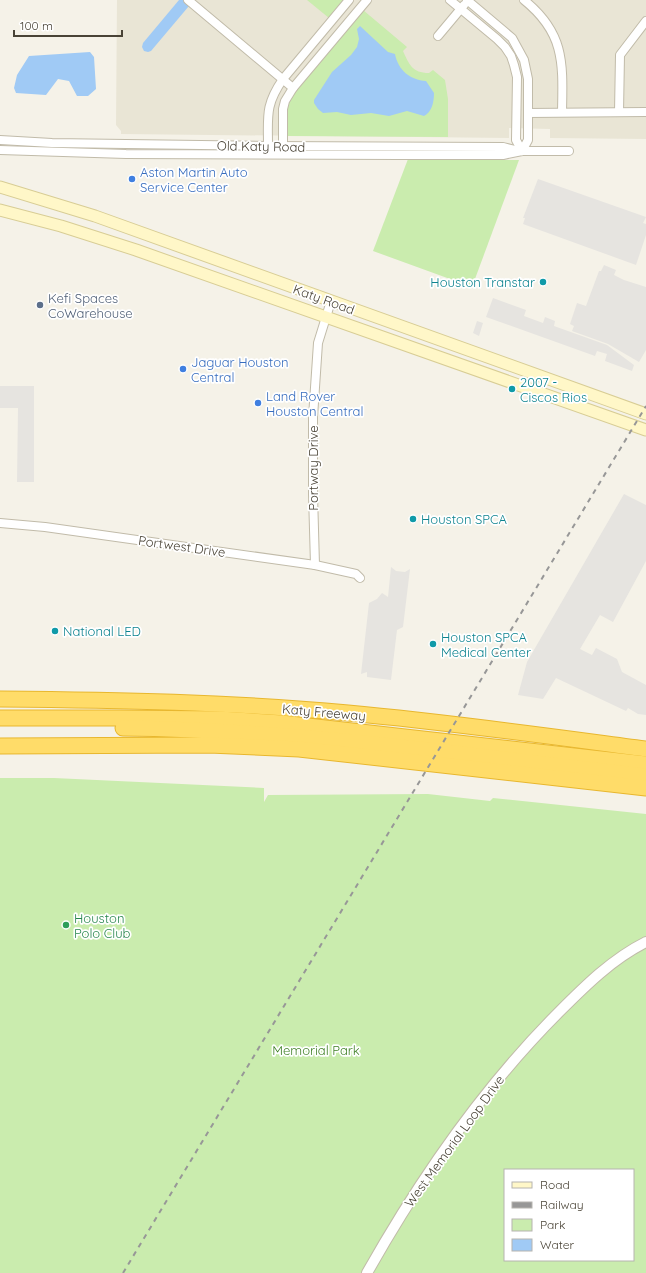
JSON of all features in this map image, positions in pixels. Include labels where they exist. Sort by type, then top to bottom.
[{"type":"highway","points":[[0,693],[26,699]]},
{"type":"highway","name":"Katy Freeway","points":[[0,699],[68,699],[214,703],[349,713],[646,749]]},
{"type":"highway","points":[[0,718],[188,719],[281,723],[646,764]]},
{"type":"highway","points":[[0,727],[127,728],[284,736],[364,743],[646,776]]},
{"type":"highway","points":[[0,746],[209,746],[299,749],[646,788]]},
{"type":"main road","name":"Katy Road","points":[[0,187],[95,216],[646,414]]},
{"type":"main road","name":"Katy Road","points":[[0,210],[61,226],[136,250],[646,430]]},
{"type":"main road","points":[[356,327],[360,312]]},
{"type":"main road","points":[[459,363],[462,348]]},
{"type":"street","points":[[188,0],[293,88]]},
{"type":"street","points":[[349,0],[283,79],[274,93],[269,106],[268,146],[276,155],[283,146],[285,101],[293,88],[367,0]]},
{"type":"street","points":[[450,0],[508,50],[516,71],[516,140],[522,151]]},
{"type":"street","points":[[438,36],[468,0],[515,42],[522,55],[527,70],[528,140],[522,151]]},
{"type":"street","points":[[524,0],[548,24],[558,44],[562,68],[562,112]]},
{"type":"street","points":[[338,13],[349,22]]},
{"type":"street","points":[[619,112],[620,55],[646,21]]},
{"type":"street","points":[[517,104],[528,104]]},
{"type":"street","points":[[528,113],[646,112]]},
{"type":"street","name":"Old Katy Road","points":[[0,140],[52,143],[503,147],[522,151],[569,151]]},
{"type":"street","points":[[126,144],[126,154]]},
{"type":"street","points":[[401,146],[401,155]]},
{"type":"street","name":"Old Katy Road","points":[[0,150],[126,154],[276,155],[503,155],[522,151]]},
{"type":"street","name":"Portway Drive","points":[[315,565],[313,417],[318,343],[331,301]]},
{"type":"street","name":"Portwest Drive","points":[[0,523],[45,527],[315,565],[356,574],[360,578]]},
{"type":"street","name":"West Memorial Loop Drive","points":[[367,1273],[396,1222],[434,1165],[466,1120],[514,1061],[541,1030],[587,984],[610,965],[646,942]]},
{"type":"shaded area","points":[[117,0],[646,0],[646,139],[550,138],[550,129],[509,128],[509,138],[121,134],[121,131],[116,125]]},
{"type":"shaded area","points":[[538,179],[646,217],[643,223],[646,224],[646,235],[636,265],[523,224],[525,218],[523,218]]},
{"type":"shaded area","points":[[604,265],[616,270],[614,275],[646,287],[646,350],[639,362],[608,344],[572,331],[574,326],[570,324],[577,303],[586,306],[599,271],[601,271]]},
{"type":"shaded area","points":[[493,298],[526,310],[524,316],[543,323],[545,317],[555,321],[554,326],[607,345],[634,365],[632,371],[605,361],[607,354],[597,351],[595,356],[486,317]]},
{"type":"shaded area","points":[[477,321],[483,323],[479,336],[473,333]]},
{"type":"shaded area","points":[[0,386],[34,386],[34,482],[17,482],[18,408],[0,408]]},
{"type":"shaded area","points":[[624,494],[646,505],[646,561],[613,622],[600,615],[580,649],[592,655],[596,648],[617,659],[622,672],[646,685],[646,715],[638,714],[628,708],[626,711],[556,678],[543,699],[518,695],[527,662]]},
{"type":"shaded area","points":[[391,567],[396,571],[405,572],[410,569],[403,627],[397,630],[391,680],[367,677],[367,672],[361,674],[369,603],[377,599],[382,593],[388,597]]},
{"type":"green space","points":[[307,0],[343,0],[329,18]]},
{"type":"green space","points":[[363,10],[407,47],[403,51],[412,67],[423,73],[429,73],[433,70],[445,80],[448,99],[448,137],[286,136],[286,112],[292,95]]},
{"type":"green space","points":[[408,159],[519,160],[472,287],[373,251]]},
{"type":"green space","name":"Memorial Park","points":[[0,778],[54,778],[264,788],[264,802],[268,795],[428,794],[490,801],[493,798],[646,814],[646,1273],[0,1273]]},
{"type":"water","points":[[179,0],[194,0],[151,51],[144,51],[142,47],[143,43]]},
{"type":"water","points":[[360,26],[388,52],[395,54],[399,65],[406,73],[415,79],[426,81],[434,93],[432,106],[427,114],[424,116],[407,111],[389,116],[371,113],[351,115],[337,112],[323,113],[318,109],[314,103],[314,100],[332,72],[351,55],[357,47],[359,39],[357,29]]},
{"type":"water","points":[[90,52],[94,57],[96,89],[88,96],[77,96],[69,81],[58,79],[46,95],[16,93],[14,88],[17,75],[29,56]]},
{"type":"railway","points":[[123,1273],[646,406]]},
{"type":"place","name":"Aston Martin Auto Service Center","points":[[132,179]]},
{"type":"place","name":"Houston Transtar","points":[[543,282]]},
{"type":"place","name":"Kefi Spaces CoWarehouse","points":[[40,305]]},
{"type":"place","name":"Jaguar Houston Central","points":[[183,369]]},
{"type":"place","name":"2007 - Ciscos Rios","points":[[512,389]]},
{"type":"place","name":"Land Rover Houston Central","points":[[258,403]]},
{"type":"place","name":"Houston SPCA","points":[[413,519]]},
{"type":"place","name":"National LED","points":[[55,631]]},
{"type":"place","name":"Houston SPCA Medical Center","points":[[433,644]]},
{"type":"place","name":"Houston Polo Club","points":[[66,925]]}]
